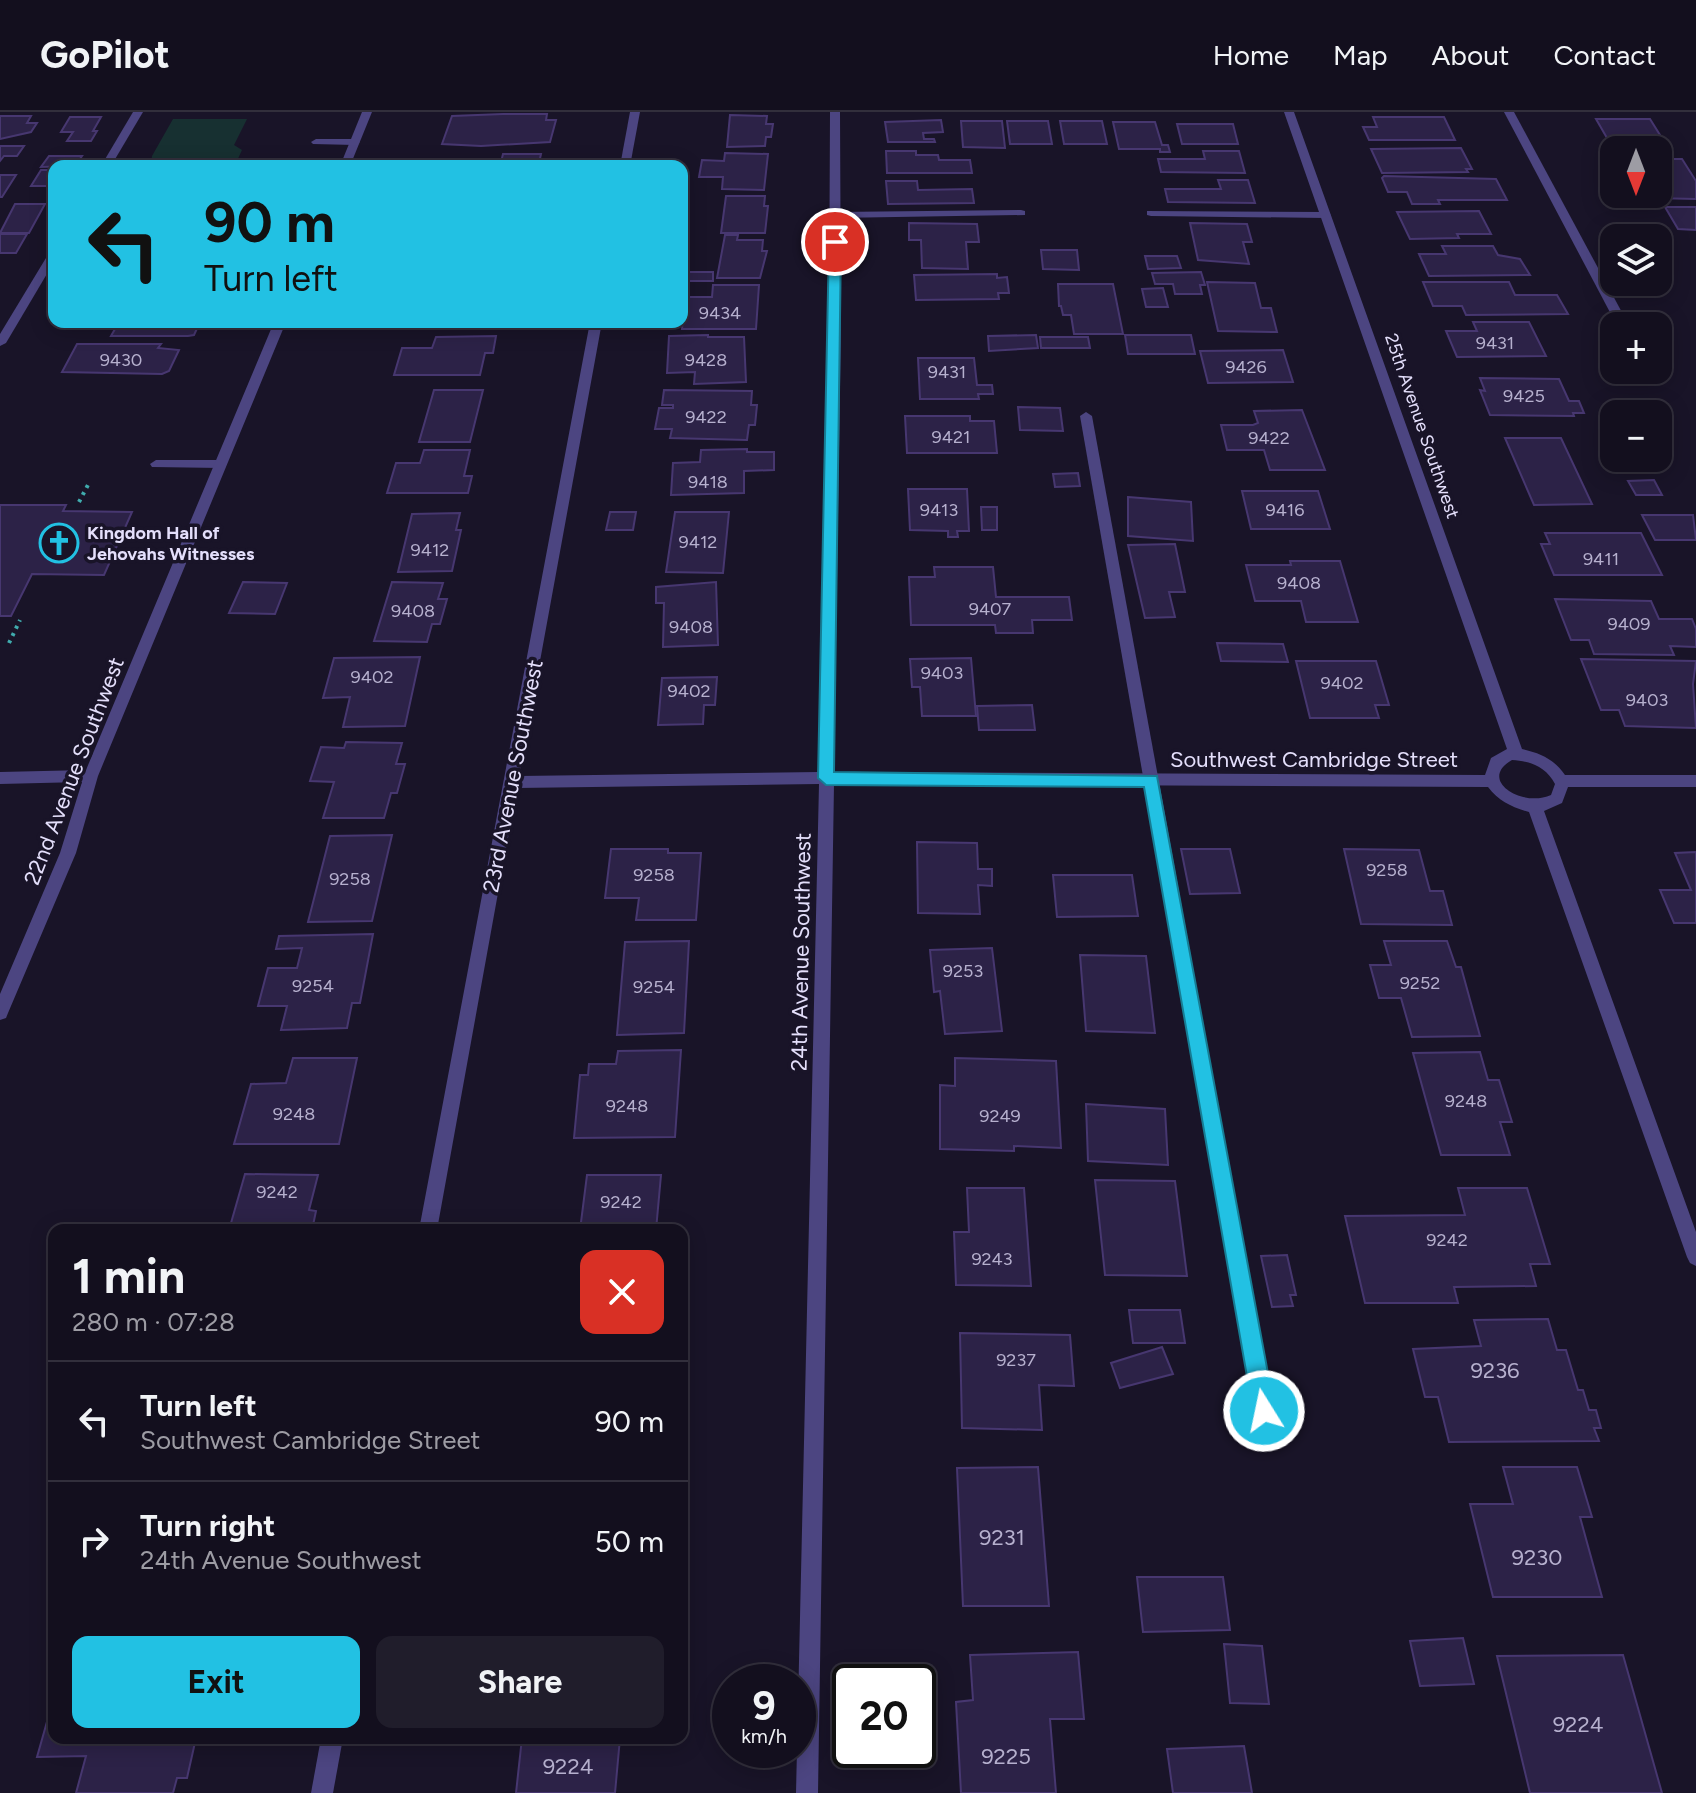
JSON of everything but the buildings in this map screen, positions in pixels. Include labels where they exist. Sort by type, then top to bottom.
[{"type":"street","points":[[110,160],[138,112]]},
{"type":"street","points":[[348,160],[367,112]]},
{"type":"street","points":[[626,160],[635,112]]},
{"type":"street","name":"24th Avenue Southwest","points":[[807,1793],[835,112]]},
{"type":"street","name":"25th Avenue Southwest","points":[[1289,112],[1516,754]]},
{"type":"street","points":[[1509,112],[1616,312]]},
{"type":"street","points":[[316,142],[355,142]]},
{"type":"street","points":[[835,215],[1021,213]]},
{"type":"street","points":[[1151,213],[1326,215]]},
{"type":"street","points":[[0,343],[48,263]]},
{"type":"street","name":"22nd Avenue Southwest","points":[[0,1013],[68,853],[91,776],[278,328]]},
{"type":"street","name":"23rd Avenue Southwest","points":[[429,1224],[595,328]]},
{"type":"street","points":[[1086,416],[1264,1411]]},
{"type":"street","points":[[156,464],[221,464]]},
{"type":"street","points":[[1516,754],[1543,761],[1560,781],[1561,793],[1550,805],[1535,807],[1514,803],[1503,796],[1492,781],[1491,770],[1495,763],[1502,757],[1516,754]]},
{"type":"street","points":[[0,778],[91,776]]},
{"type":"street","name":"Southwest Cambridge Street","points":[[512,782],[826,778],[1492,781]]},
{"type":"street","points":[[1560,781],[1696,781]]},
{"type":"street","points":[[1535,807],[1696,1257]]},
{"type":"street","points":[[322,1793],[331,1744]]},
{"type":"path","points":[[79,502],[89,483]]},
{"type":"path","points":[[9,643],[20,620]]},
{"type":"green space","points":[[173,119],[247,119],[234,145],[242,150],[237,160],[152,160]]},
{"type":"place","name":"Kingdom Hall of Jehovahs Witnesses","points":[[59,543]]},
{"type":"route","points":[[835,242],[826,778],[1151,780],[1264,1411]]}]
